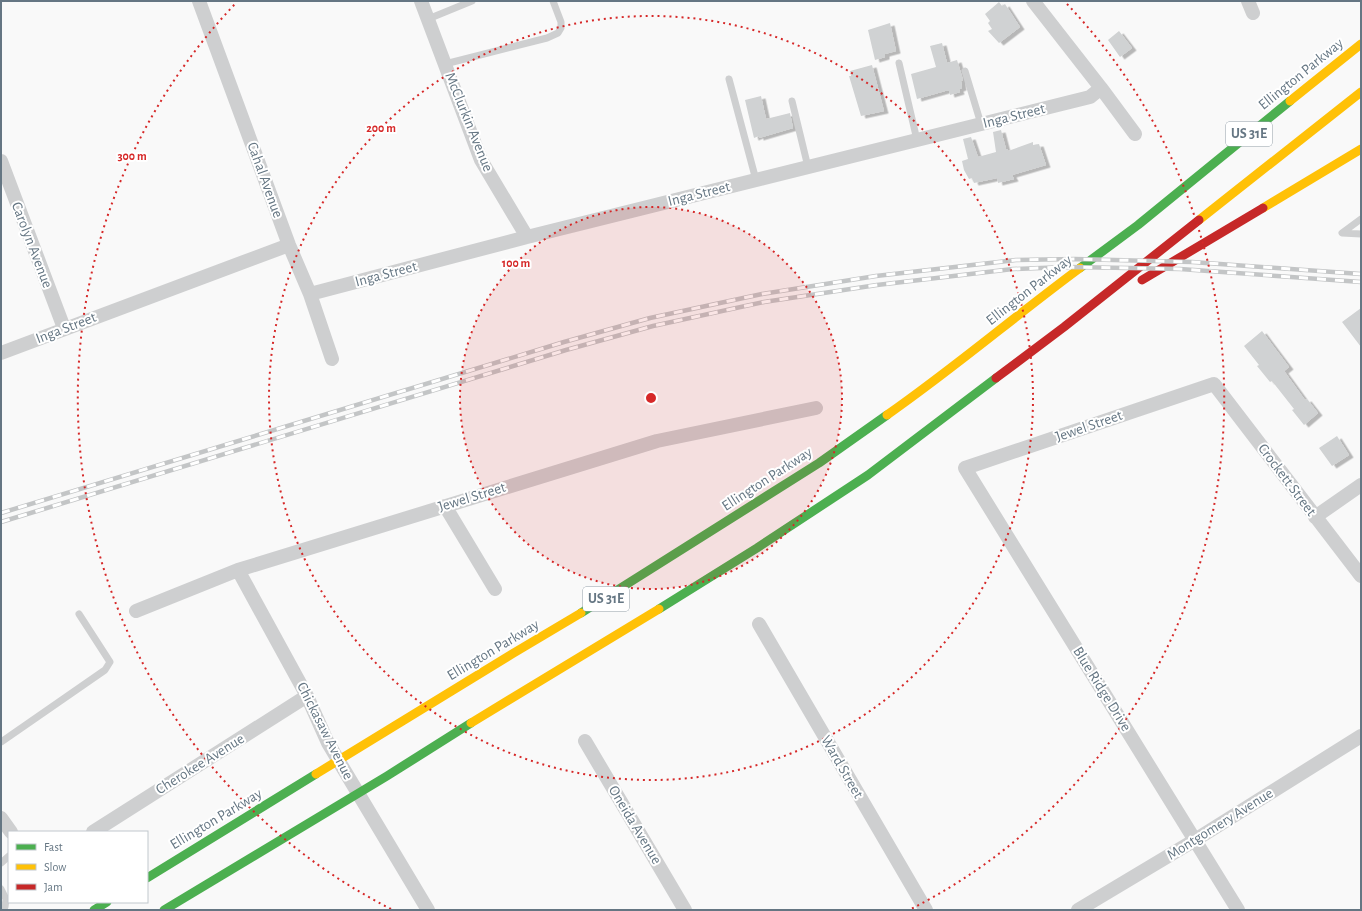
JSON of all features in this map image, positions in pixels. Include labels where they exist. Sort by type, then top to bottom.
[{"type":"highway","name":"Ellington Parkway","points":[[148,877],[512,654],[602,601],[819,463],[926,389],[1046,293],[1138,225],[1361,44]]},
{"type":"highway","name":"US 31E","points":[[164,910],[387,776],[497,706],[757,548],[868,475],[1064,327],[1361,92]]},
{"type":"highway","points":[[1134,285],[1361,149]]},
{"type":"highway","points":[[1064,327],[1118,295]]},
{"type":"highway","points":[[94,910],[105,903]]},
{"type":"street","name":"Cahal Avenue","points":[[199,1],[288,245],[310,294],[332,359]]},
{"type":"street","name":"McClurkin Avenue","points":[[421,1],[482,160],[527,237]]},
{"type":"street","points":[[1033,1],[1135,134]]},
{"type":"street","name":"Inga Street","points":[[310,294],[527,237],[1090,97],[1101,88]]},
{"type":"street","name":"Carolyn Avenue","points":[[1,161],[64,328]]},
{"type":"street","name":"Inga Street","points":[[1,353],[64,328],[288,245]]},
{"type":"street","name":"Jewel Street","points":[[965,468],[1214,384]]},
{"type":"street","name":"Crockett Street","points":[[1214,384],[1361,576]]},
{"type":"street","name":"Jewel Street","points":[[136,611],[238,570],[658,441],[816,408]]},
{"type":"street","name":"Blue Ridge Drive","points":[[965,468],[1238,910]]},
{"type":"street","points":[[1315,517],[1361,485]]},
{"type":"street","points":[[445,506],[496,589]]},
{"type":"street","name":"Chickasaw Avenue","points":[[238,570],[307,696],[328,743],[428,910]]},
{"type":"street","name":"Ward Street","points":[[759,624],[926,910]]},
{"type":"street","name":"Cherokee Avenue","points":[[95,831],[307,696]]},
{"type":"street","name":"Montgomery Avenue","points":[[1078,910],[1195,840],[1361,736]]},
{"type":"street","name":"Oneida Avenue","points":[[585,741],[685,910]]},
{"type":"street","points":[[1,818],[10,831]]},
{"type":"lane","points":[[428,18],[472,1]]},
{"type":"lane","points":[[446,64],[547,38],[558,33],[561,28],[561,22],[553,1]]},
{"type":"lane","points":[[899,63],[916,140]]},
{"type":"lane","points":[[965,71],[981,124]]},
{"type":"lane","points":[[729,79],[756,180]]},
{"type":"lane","points":[[792,101],[808,167]]},
{"type":"lane","points":[[1361,219],[1342,233],[1361,234]]},
{"type":"lane","points":[[1,742],[105,670],[110,662],[79,614]]},
{"type":"lane","points":[[1,889],[6,898],[6,903],[5,907],[1,909]]},
{"type":"building","points":[[999,2],[1002,6],[1005,4],[1020,27],[999,43],[988,31],[992,29],[988,23],[990,21],[985,14]]},
{"type":"building","points":[[890,23],[896,51],[885,54],[885,57],[875,60],[868,30]]},
{"type":"building","points":[[1119,31],[1132,48],[1120,57],[1108,40]]},
{"type":"building","points":[[942,43],[947,63],[957,60],[963,80],[961,81],[962,88],[959,89],[960,92],[950,95],[949,91],[945,91],[917,99],[911,74],[936,67],[930,46]]},
{"type":"building","points":[[872,65],[884,111],[861,116],[849,76],[851,76],[850,71]]},
{"type":"building","points":[[761,96],[766,119],[790,113],[793,128],[759,138],[759,136],[754,138],[745,100]]},
{"type":"building","points":[[1001,130],[1006,149],[1008,149],[1008,151],[1033,142],[1033,145],[1039,144],[1046,165],[1012,175],[1014,179],[998,183],[997,178],[974,183],[972,178],[969,179],[964,170],[962,161],[968,159],[963,139],[971,137],[978,157],[996,152],[993,132]]},
{"type":"building","points":[[1361,308],[1361,347],[1342,322]]},
{"type":"building","points":[[1262,331],[1289,367],[1284,371],[1305,400],[1307,399],[1318,413],[1304,425],[1292,410],[1294,409],[1272,381],[1270,382],[1257,366],[1259,365],[1244,346]]},
{"type":"building","points":[[1337,436],[1349,455],[1332,466],[1319,448]]},
{"type":"railway","points":[[1,513],[564,342],[650,318],[762,294],[876,276],[1016,260],[1075,259],[1192,262],[1361,274]]},
{"type":"railway","points":[[1,522],[566,350],[653,326],[764,302],[877,285],[1013,269],[1066,267],[1180,269],[1361,282]]},
{"type":"traffic: fast","points":[[1080,268],[1138,225],[1290,101]]},
{"type":"traffic: fast","points":[[659,609],[757,548],[868,475],[996,378]]},
{"type":"traffic: fast","points":[[581,613],[819,463],[887,415]]},
{"type":"traffic: fast","points":[[164,910],[387,776],[471,723]]},
{"type":"traffic: fast","points":[[148,877],[316,774]]},
{"type":"traffic: fast","points":[[94,910],[105,903]]},
{"type":"traffic: slow","points":[[1290,101],[1361,44]]},
{"type":"traffic: slow","points":[[1199,220],[1361,92]]},
{"type":"traffic: slow","points":[[1263,208],[1361,149]]},
{"type":"traffic: slow","points":[[887,415],[1080,268]]},
{"type":"traffic: slow","points":[[471,723],[659,609]]},
{"type":"traffic: slow","points":[[316,774],[581,613]]},
{"type":"traffic: jam","points":[[1142,280],[1263,208]]},
{"type":"traffic: jam","points":[[996,378],[1064,327],[1199,220]]}]
